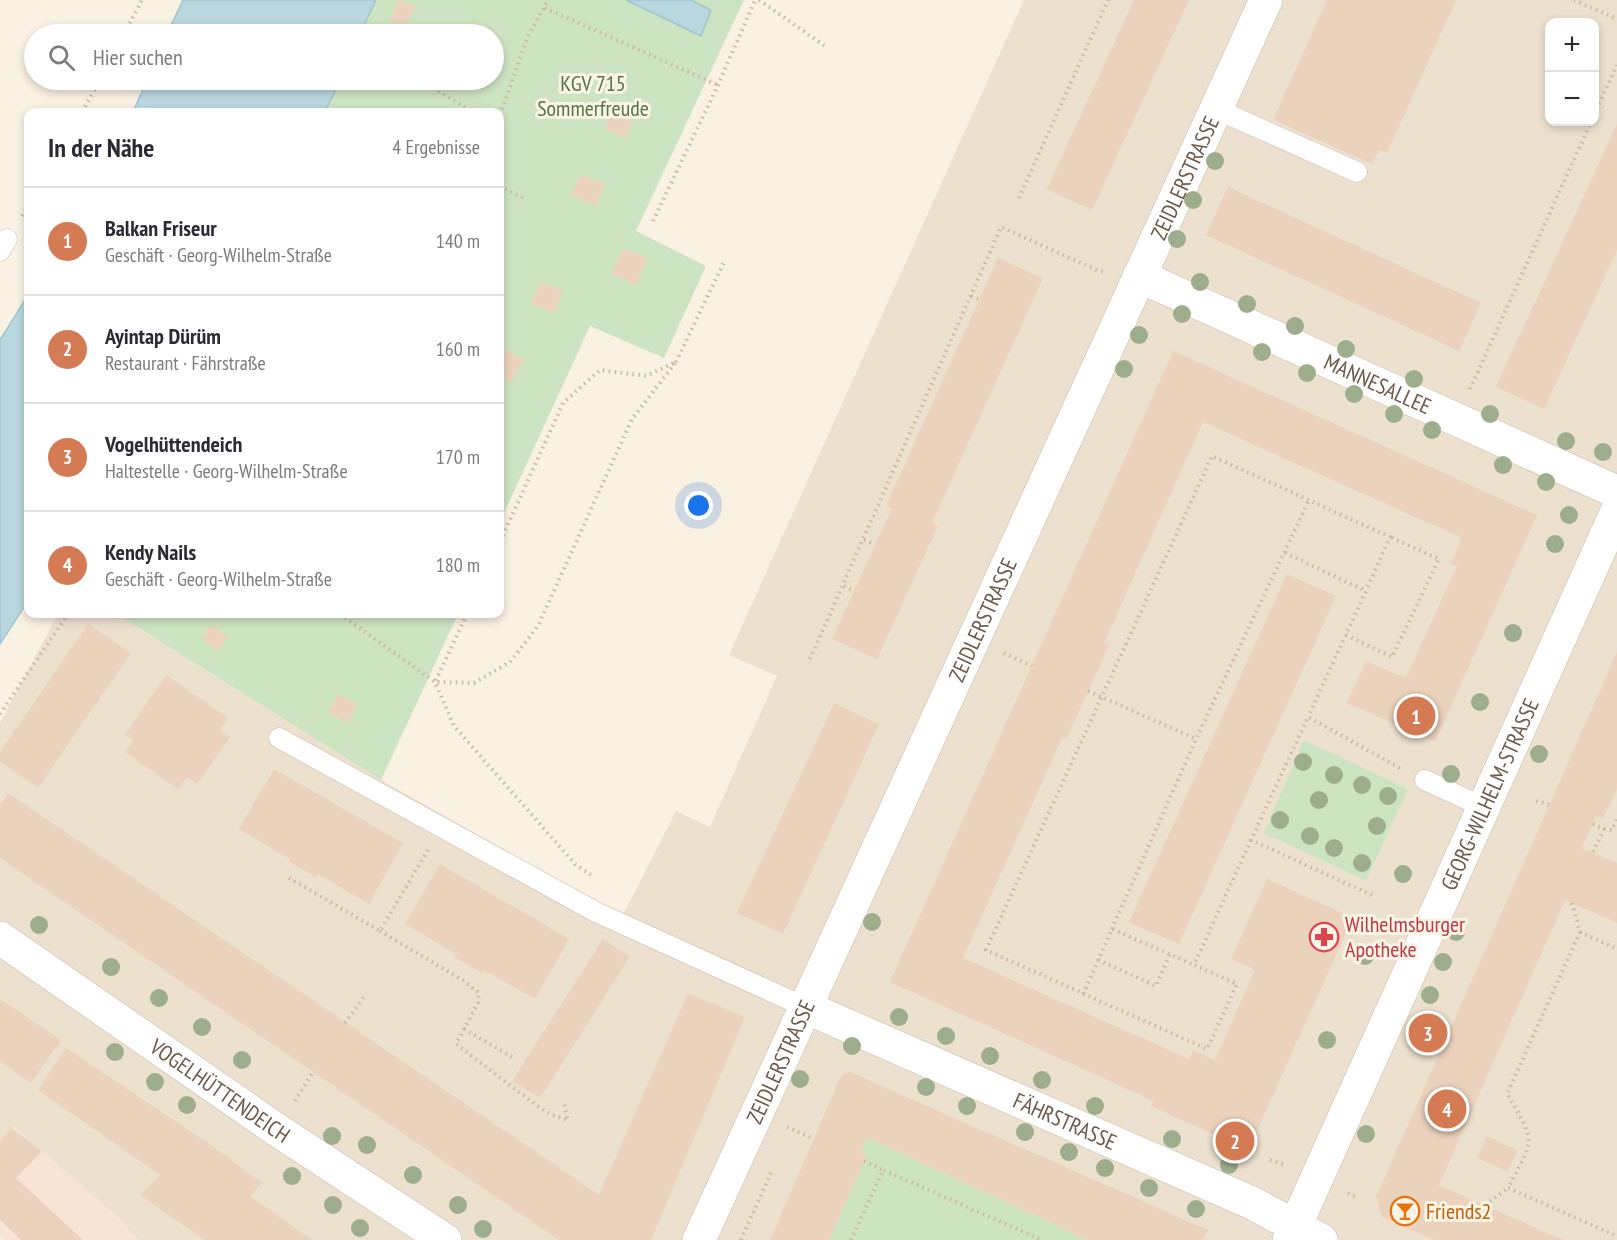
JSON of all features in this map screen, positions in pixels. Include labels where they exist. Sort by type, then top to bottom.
[{"type":"street","name":"ZEIDLERSTRASSE","points":[[699,1240],[1266,0]]},
{"type":"street","name":"MANNESALLEE","points":[[1138,276],[1617,492]]},
{"type":"street","name":"GEORG-WILHELM-STRASSE","points":[[1302,1236],[1485,808],[1617,511]]},
{"type":"street","name":"VOGELHÜTTENDEICH","points":[[0,938],[277,1130],[445,1240]]},
{"type":"street","name":"FÄHRSTRASSE","points":[[805,1007],[1252,1203],[1302,1236]]},
{"type":"lane","points":[[1216,109],[1357,172]]},
{"type":"lane","points":[[279,738],[596,912],[805,1007]]},
{"type":"lane","points":[[1425,780],[1485,808]]},
{"type":"path","points":[[129,24],[142,0]]},
{"type":"path","points":[[502,108],[528,36],[548,0]]},
{"type":"path","points":[[653,221],[757,0],[825,46]]},
{"type":"path","points":[[1020,198],[1108,0]]},
{"type":"path","points":[[1574,0],[1617,20]]},
{"type":"path","points":[[545,8],[718,85]]},
{"type":"path","points":[[1599,104],[1617,65]]},
{"type":"path","points":[[84,108],[94,90]]},
{"type":"path","points":[[436,90],[466,108]]},
{"type":"path","points":[[1456,419],[1589,126]]},
{"type":"path","points":[[504,188],[523,198]]},
{"type":"path","points":[[810,660],[1001,227],[1099,271],[1138,276]]},
{"type":"path","points":[[435,682],[474,683],[510,662],[538,626],[632,419],[676,362],[724,262]]},
{"type":"path","points":[[971,296],[980,300]]},
{"type":"path","points":[[504,533],[563,403],[600,370],[646,376],[676,362]]},
{"type":"path","points":[[935,378],[942,382]]},
{"type":"path","points":[[904,448],[911,451]]},
{"type":"path","points":[[1112,929],[1237,984],[1207,1049],[986,950],[1212,456],[1439,559],[1392,657],[1346,635]]},
{"type":"path","points":[[1083,994],[1196,739],[1309,500]]},
{"type":"path","points":[[1194,965],[1390,537]]},
{"type":"path","points":[[864,540],[875,544]]},
{"type":"path","points":[[1285,553],[1366,591]]},
{"type":"path","points":[[844,586],[854,591]]},
{"type":"path","points":[[0,714],[65,618]]},
{"type":"path","points":[[346,618],[435,682],[454,726],[575,864],[595,877]]},
{"type":"path","points":[[435,682],[465,618]]},
{"type":"path","points":[[1088,691],[1196,739]]},
{"type":"path","points":[[1308,717],[1425,780]]},
{"type":"path","points":[[1536,801],[1549,805]]},
{"type":"path","points":[[1612,830],[1617,818]]},
{"type":"path","points":[[1593,824],[1617,833]]},
{"type":"path","points":[[380,931],[441,827]]},
{"type":"path","points":[[1593,852],[1604,829]]},
{"type":"path","points":[[1251,840],[1372,895]]},
{"type":"path","points":[[289,878],[464,981],[479,993],[478,1003],[456,1044],[552,1115],[568,1120],[564,1104]]},
{"type":"path","points":[[1485,1205],[1508,1188],[1528,1150],[1530,1139],[1526,1124],[1507,1094],[1580,932],[1572,903]]},
{"type":"path","points":[[1580,932],[1617,949]]},
{"type":"path","points":[[1098,960],[1156,986],[1170,954]]},
{"type":"path","points":[[345,1023],[366,994]]},
{"type":"path","points":[[464,1029],[512,1057]]},
{"type":"path","points":[[864,1161],[1035,1239],[1042,1240]]},
{"type":"path","points":[[851,1240],[883,1170]]},
{"type":"path","points":[[1508,1188],[1617,1236]]},
{"type":"shaded area","points":[[1024,0],[1617,0],[1617,1240],[139,1240],[114,1214],[14,1127],[0,1147],[0,723],[56,618],[123,618],[381,780],[622,917],[676,811],[710,827],[777,676],[729,655]]},
{"type":"shaded area","points":[[14,1126],[114,1214],[139,1240],[5,1240],[0,1235],[0,1147]]},
{"type":"green space","name":"KGV 715 Sommerfreude","points":[[377,0],[744,0],[636,231],[706,266],[664,358],[590,326],[504,513],[504,108],[327,108],[335,90],[504,90],[504,24],[366,24]]},
{"type":"green space","points":[[123,618],[456,618],[381,780]]},
{"type":"green space","points":[[1304,740],[1408,789],[1366,881],[1264,833]]},
{"type":"green space","points":[[868,1138],[1088,1240],[829,1240],[866,1155],[861,1152]]},
{"type":"water","points":[[183,0],[376,0],[365,24],[172,24]]},
{"type":"water","points":[[626,0],[691,0],[711,10],[701,36]]},
{"type":"water","points":[[143,90],[335,90],[327,108],[135,108]]},
{"type":"water","points":[[24,301],[24,607],[0,644],[0,340]]},
{"type":"building","points":[[398,0],[415,6],[408,24],[389,24]]},
{"type":"building","points":[[1134,0],[1189,0],[1092,210],[1047,189]]},
{"type":"building","points":[[1327,0],[1456,0],[1387,153],[1379,150],[1372,164],[1273,120]]},
{"type":"building","points":[[612,113],[633,122],[626,138],[605,129]]},
{"type":"building","points":[[1617,124],[1617,250],[1544,409],[1496,387]]},
{"type":"building","points":[[580,175],[605,184],[596,206],[571,196]]},
{"type":"building","points":[[1228,187],[1481,303],[1459,351],[1206,235]]},
{"type":"building","points":[[623,248],[648,259],[636,285],[611,274]]},
{"type":"building","points":[[998,258],[1043,278],[932,523],[938,526],[877,659],[832,639],[892,508],[886,506]]},
{"type":"building","points":[[541,281],[563,291],[554,313],[531,304]]},
{"type":"building","points":[[504,349],[524,359],[512,382],[504,378]]},
{"type":"building","points":[[1173,351],[1537,515],[1435,742],[1347,703],[1366,661],[1406,678],[1457,566],[1451,563],[1462,538],[1203,422],[1104,643],[1109,645],[1066,740],[1062,738],[963,958],[1189,1059],[1193,1050],[1215,1060],[1255,970],[1231,959],[1267,879],[1353,918],[1248,1150],[1151,1106],[1154,1101],[890,982]]},
{"type":"building","points":[[1287,574],[1336,596],[1179,944],[1129,922]]},
{"type":"building","points":[[88,624],[131,653],[38,788],[0,762],[0,752]]},
{"type":"building","points":[[211,624],[228,637],[218,651],[201,639]]},
{"type":"building","points":[[1617,652],[1617,789],[1603,819],[1596,816],[1582,848],[1617,863],[1617,923],[1565,900],[1439,1185],[1563,1240],[1434,1240],[1382,1217],[1376,1197]]},
{"type":"building","points":[[166,675],[228,718],[220,730],[230,737],[197,784],[187,777],[178,789],[125,752],[133,741],[125,735]]},
{"type":"building","points":[[338,694],[357,704],[348,723],[328,713]]},
{"type":"building","points":[[834,703],[879,724],[783,934],[737,913]]},
{"type":"building","points":[[274,769],[403,843],[369,904],[318,874],[316,877],[289,862],[290,859],[239,829]]},
{"type":"building","points":[[8,793],[599,1195],[688,993],[745,1017],[651,1240],[559,1240],[0,858],[0,805]]},
{"type":"building","points":[[440,864],[569,939],[535,999],[484,970],[481,973],[454,957],[456,954],[405,924]]},
{"type":"building","points":[[603,939],[630,957],[540,1098],[512,1081]]},
{"type":"building","points":[[0,999],[61,1040],[31,1083],[0,1061]]},
{"type":"building","points":[[66,1048],[208,1143],[262,1183],[250,1196],[312,1240],[205,1240],[140,1195],[160,1175],[38,1090]]},
{"type":"building","points":[[850,1072],[1208,1230],[1203,1240],[1088,1240],[868,1138],[861,1152],[867,1155],[829,1240],[770,1240],[842,1074]]},
{"type":"building","points":[[11,1128],[42,1151],[16,1178],[83,1240],[21,1240],[0,1220],[0,1142]]},
{"type":"building","points":[[1487,1136],[1517,1150],[1508,1172],[1477,1158]]},
{"type":"place","name":"Balkan Friseur","points":[[1416,716]]},
{"type":"place","name":"Wilhelmsburger Apotheke","points":[[1324,937]]},
{"type":"place","name":"Vogelhüttendeich","points":[[1428,1033]]},
{"type":"place","name":"Kendy Nails","points":[[1447,1109]]},
{"type":"place","name":"Ayintap Dürüm","points":[[1235,1141]]},
{"type":"place","name":"Friends2","points":[[1405,1211]]}]
